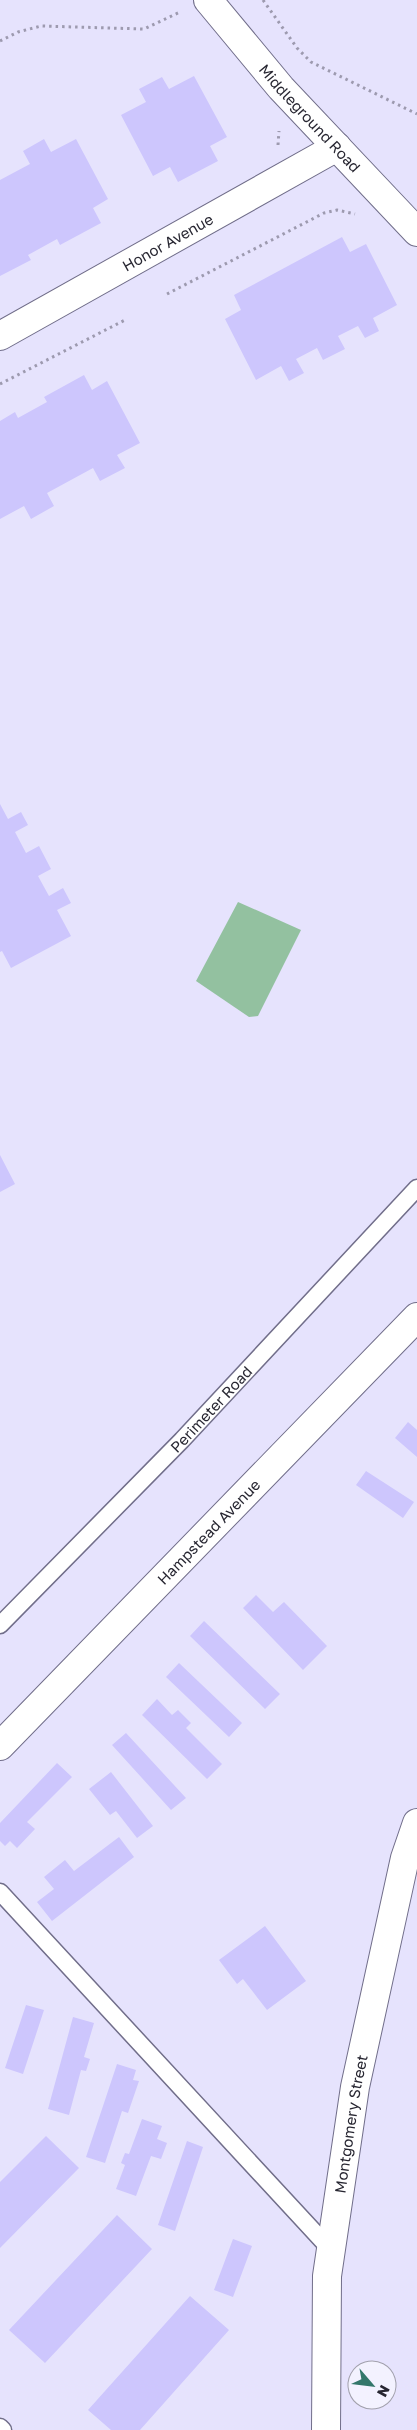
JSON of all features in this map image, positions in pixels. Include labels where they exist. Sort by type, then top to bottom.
[{"type":"street","name":"Middleground Road","points":[[198,4],[281,88],[417,232]]},
{"type":"street","name":"Honor Avenue","points":[[0,336],[337,147]]},
{"type":"street","name":"Hampstead Avenue","points":[[0,1746],[417,1317]]},
{"type":"street","name":"Montgomery Street","points":[[326,2430],[327,2276],[355,2087],[406,1858],[417,1823]]},
{"type":"lane","name":"Perimeter Road","points":[[0,1625],[182,1440],[417,1188]]},
{"type":"lane","points":[[0,1892],[331,2250]]},
{"type":"lane","points":[[0,2427],[3,2430]]},
{"type":"path","points":[[263,0],[297,48],[311,62],[417,114]]},
{"type":"path","points":[[0,41],[18,32],[41,26],[144,29],[198,4]]},
{"type":"path","points":[[277,149],[278,125]]},
{"type":"path","points":[[166,294],[324,213],[346,211]]},
{"type":"path","points":[[0,384],[125,320]]},
{"type":"green space","points":[[238,902],[301,930],[258,1016],[249,1017],[196,981]]},
{"type":"building","points":[[194,76],[227,137],[210,146],[218,161],[178,182],[170,167],[153,176],[121,115],[146,102],[139,89],[162,77],[169,89]]},
{"type":"building","points":[[44,139],[51,152],[76,139],[108,199],[93,208],[101,223],[60,245],[57,239],[28,255],[31,260],[0,276],[0,180],[30,164],[23,151]]},
{"type":"building","points":[[342,237],[350,252],[366,244],[397,305],[373,318],[379,331],[365,338],[358,326],[338,336],[345,349],[323,360],[317,348],[296,359],[304,373],[289,381],[281,366],[256,380],[225,319],[241,310],[234,295]]},
{"type":"building","points":[[84,375],[92,390],[107,381],[140,443],[117,455],[125,468],[100,481],[93,468],[47,493],[54,506],[31,519],[24,506],[0,519],[0,421],[15,412],[18,418],[47,402],[44,397]]},
{"type":"building","points":[[0,804],[8,819],[21,812],[28,825],[15,832],[26,853],[39,846],[51,869],[38,876],[49,896],[63,888],[71,903],[57,910],[71,936],[11,968],[2,951],[0,952]]},
{"type":"building","points":[[0,1155],[15,1184],[0,1192]]},
{"type":"building","points":[[408,1422],[417,1430],[417,1457],[395,1438]]},
{"type":"building","points":[[366,1471],[414,1502],[403,1518],[356,1485]]},
{"type":"building","points":[[256,1595],[273,1612],[284,1602],[327,1646],[303,1670],[243,1608]]},
{"type":"building","points":[[204,1621],[280,1694],[265,1709],[190,1636]]},
{"type":"building","points":[[179,1663],[242,1723],[229,1737],[166,1677]]},
{"type":"building","points":[[157,1699],[172,1715],[178,1710],[191,1723],[186,1728],[222,1764],[207,1779],[142,1715]]},
{"type":"building","points":[[126,1733],[186,1798],[171,1810],[112,1745]]},
{"type":"building","points":[[57,1763],[72,1777],[27,1822],[35,1829],[17,1848],[10,1841],[5,1846],[0,1841],[0,1823]]},
{"type":"building","points":[[111,1772],[153,1826],[137,1838],[116,1811],[110,1815],[89,1789]]},
{"type":"building","points":[[119,1837],[134,1857],[52,1921],[37,1902],[54,1889],[44,1877],[65,1860],[74,1871]]},
{"type":"building","points":[[265,1926],[306,1981],[267,2010],[243,1979],[237,1984],[219,1960]]},
{"type":"building","points":[[26,2005],[44,2010],[23,2074],[5,2068]]},
{"type":"building","points":[[73,2017],[94,2023],[84,2057],[90,2059],[86,2071],[81,2070],[69,2115],[48,2109]]},
{"type":"building","points":[[117,2064],[136,2070],[133,2080],[139,2081],[128,2113],[122,2111],[105,2163],[86,2157]]},
{"type":"building","points":[[142,2119],[162,2126],[157,2139],[167,2143],[161,2159],[151,2156],[136,2196],[116,2189],[125,2165],[121,2163],[125,2153],[129,2154]]},
{"type":"building","points":[[46,2136],[79,2168],[0,2248],[0,2182]]},
{"type":"building","points":[[187,2141],[203,2147],[175,2231],[158,2225]]},
{"type":"building","points":[[117,2215],[152,2249],[45,2363],[9,2330]]},
{"type":"building","points":[[233,2239],[252,2246],[233,2297],[214,2290]]},
{"type":"building","points":[[190,2296],[229,2330],[140,2430],[111,2430],[88,2410]]}]
